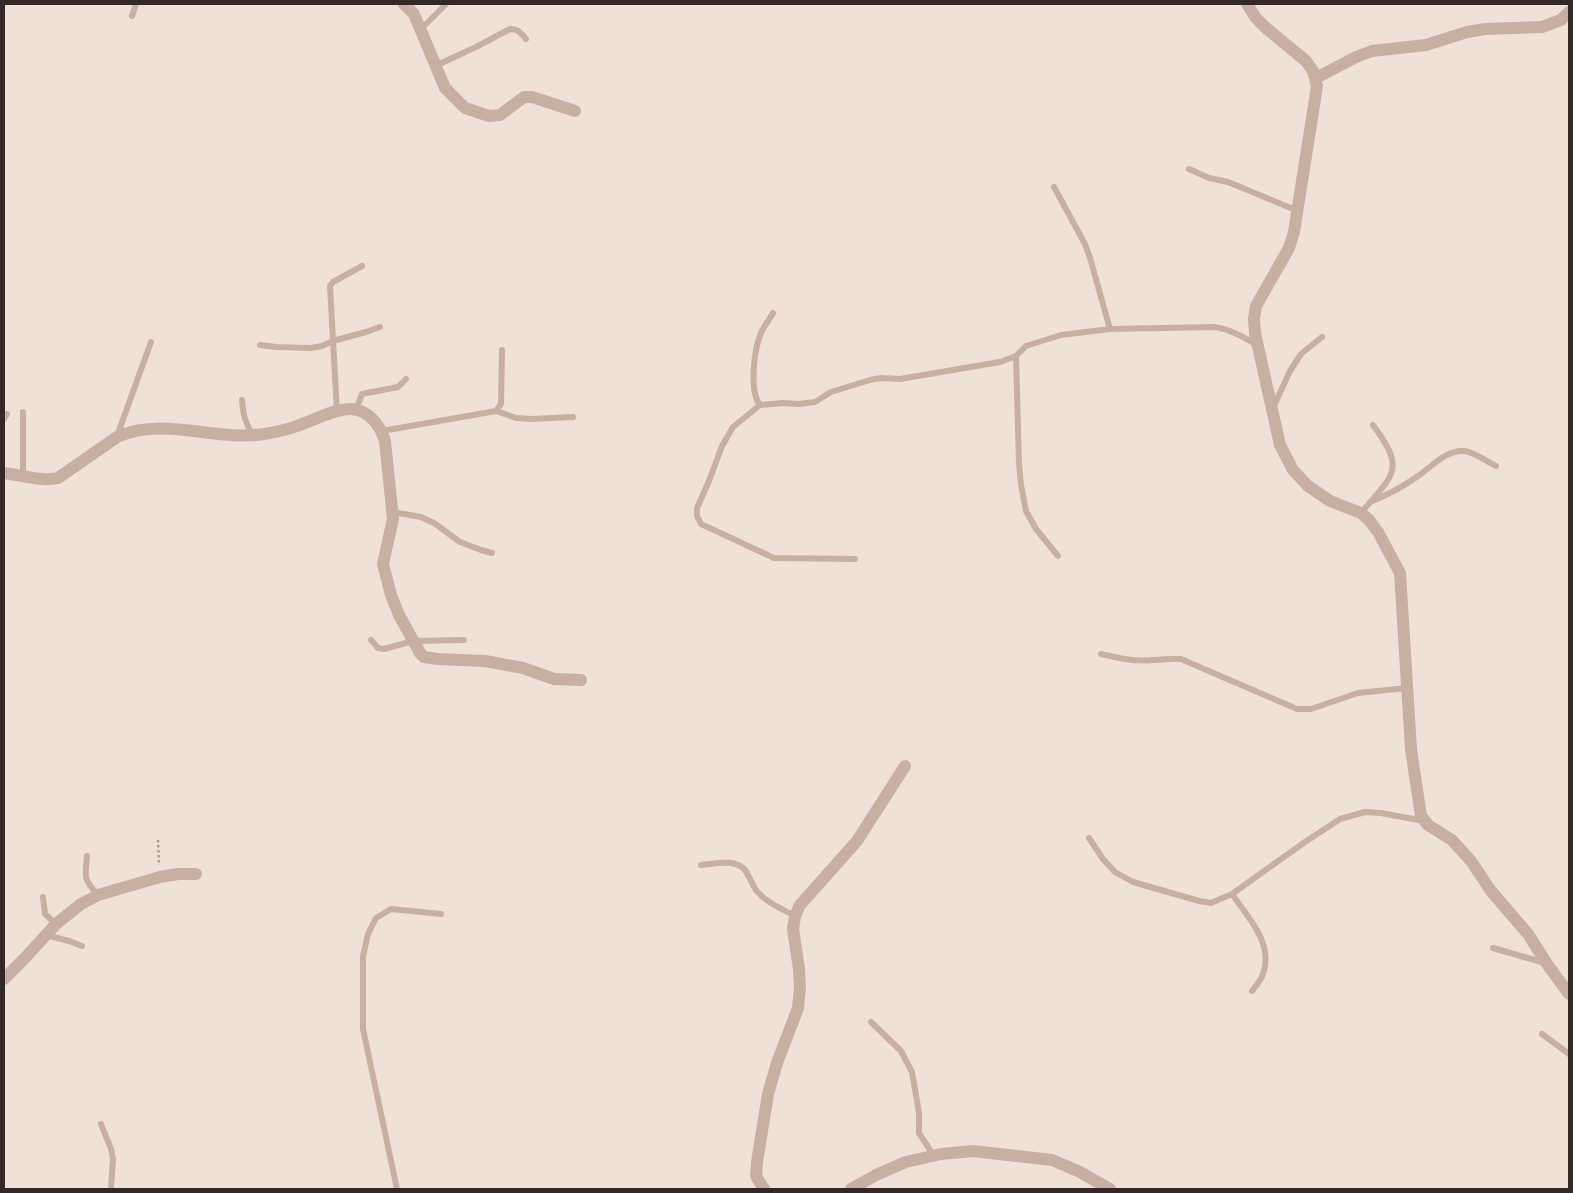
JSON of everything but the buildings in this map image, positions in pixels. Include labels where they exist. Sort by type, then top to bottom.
[{"type":"street","points":[[404,4],[414,14],[445,88],[465,108],[489,116],[500,115],[524,97],[532,97],[575,111]]},
{"type":"street","points":[[1247,4],[1256,18],[1266,28],[1306,61],[1313,71],[1317,86],[1294,232],[1289,248],[1256,306],[1254,319],[1255,333],[1280,445],[1293,470],[1308,486],[1330,501],[1361,513],[1369,520],[1378,532],[1400,573],[1412,749],[1418,808],[1421,816],[1428,825],[1452,840],[1471,861],[1492,891],[1528,934],[1569,994]]},
{"type":"street","points":[[1316,78],[1356,57],[1372,52],[1426,45],[1476,30],[1542,27],[1561,20],[1569,12]]},
{"type":"street","points":[[4,473],[52,479],[58,478],[117,437],[126,433],[156,428],[177,428],[234,436],[253,435],[294,427],[345,410],[362,411],[370,416],[382,431],[385,441],[393,523],[383,564],[391,595],[399,614],[424,657],[485,662],[523,668],[554,679],[581,680]]},
{"type":"street","points":[[764,1189],[756,1176],[768,1094],[776,1063],[798,1008],[800,969],[793,929],[795,916],[800,905],[857,841],[904,766]]},
{"type":"street","points":[[4,979],[56,924],[82,904],[98,895],[160,877],[196,874]]},
{"type":"street","points":[[852,1189],[878,1174],[906,1162],[973,1151],[1052,1160],[1078,1171],[1110,1189]]},
{"type":"lane","points":[[132,16],[136,4]]},
{"type":"lane","points":[[420,30],[446,4]]},
{"type":"lane","points":[[435,66],[510,29],[520,32],[526,39]]},
{"type":"lane","points":[[1188,169],[1209,178],[1228,182],[1298,211]]},
{"type":"lane","points":[[1054,186],[1085,244],[1110,329]]},
{"type":"lane","points":[[337,412],[330,286],[332,282],[362,266]]},
{"type":"lane","points":[[760,405],[756,400],[754,392],[755,360],[761,334],[773,313]]},
{"type":"lane","points":[[260,345],[311,348],[380,327]]},
{"type":"lane","points":[[855,559],[774,558],[702,524],[696,516],[696,508],[709,481],[722,446],[733,427],[760,405],[783,402],[798,404],[815,402],[831,392],[870,380],[900,378],[1000,362],[1016,356],[1026,346],[1046,339],[1110,329],[1214,327],[1237,334],[1258,345]]},
{"type":"lane","points":[[1272,409],[1290,370],[1301,354],[1322,337]]},
{"type":"lane","points":[[117,437],[151,342]]},
{"type":"lane","points":[[496,411],[501,404],[503,388],[502,350]]},
{"type":"lane","points":[[1016,356],[1019,463],[1026,511],[1036,529],[1058,556]]},
{"type":"lane","points":[[356,410],[362,394],[398,387],[406,379]]},
{"type":"lane","points":[[242,400],[244,417],[253,435]]},
{"type":"lane","points":[[382,431],[496,411],[516,418],[573,417]]},
{"type":"lane","points":[[23,476],[24,412]]},
{"type":"lane","points":[[1361,513],[1390,478],[1394,468],[1392,456],[1386,443],[1373,425]]},
{"type":"lane","points":[[1370,502],[1395,491],[1419,476],[1439,459],[1454,452],[1466,451],[1496,466]]},
{"type":"lane","points":[[393,512],[421,517],[434,523],[460,542],[492,553]]},
{"type":"lane","points":[[371,640],[378,648],[384,649],[414,641],[464,640]]},
{"type":"lane","points":[[1100,654],[1120,659],[1136,660],[1182,659],[1297,709],[1311,709],[1358,693],[1408,688]]},
{"type":"lane","points":[[1089,838],[1103,859],[1115,872],[1133,882],[1210,903],[1232,894],[1340,819],[1365,812],[1381,813],[1425,822]]},
{"type":"lane","points":[[87,856],[85,874],[87,884],[98,895]]},
{"type":"lane","points":[[700,865],[728,863],[740,866],[756,890],[764,898],[795,916]]},
{"type":"lane","points":[[1232,894],[1260,934],[1266,960],[1262,976],[1252,991]]},
{"type":"lane","points":[[43,897],[45,914],[56,924]]},
{"type":"lane","points":[[397,1189],[363,1029],[363,956],[368,934],[376,918],[391,909],[441,914]]},
{"type":"lane","points":[[46,935],[82,946]]},
{"type":"lane","points":[[1493,948],[1547,964]]},
{"type":"lane","points":[[871,1022],[900,1051],[912,1072],[919,1133],[934,1156]]},
{"type":"lane","points":[[1542,1034],[1569,1054]]},
{"type":"lane","points":[[101,1124],[113,1159],[111,1189]]},
{"type":"path","points":[[158,840],[160,877]]}]
